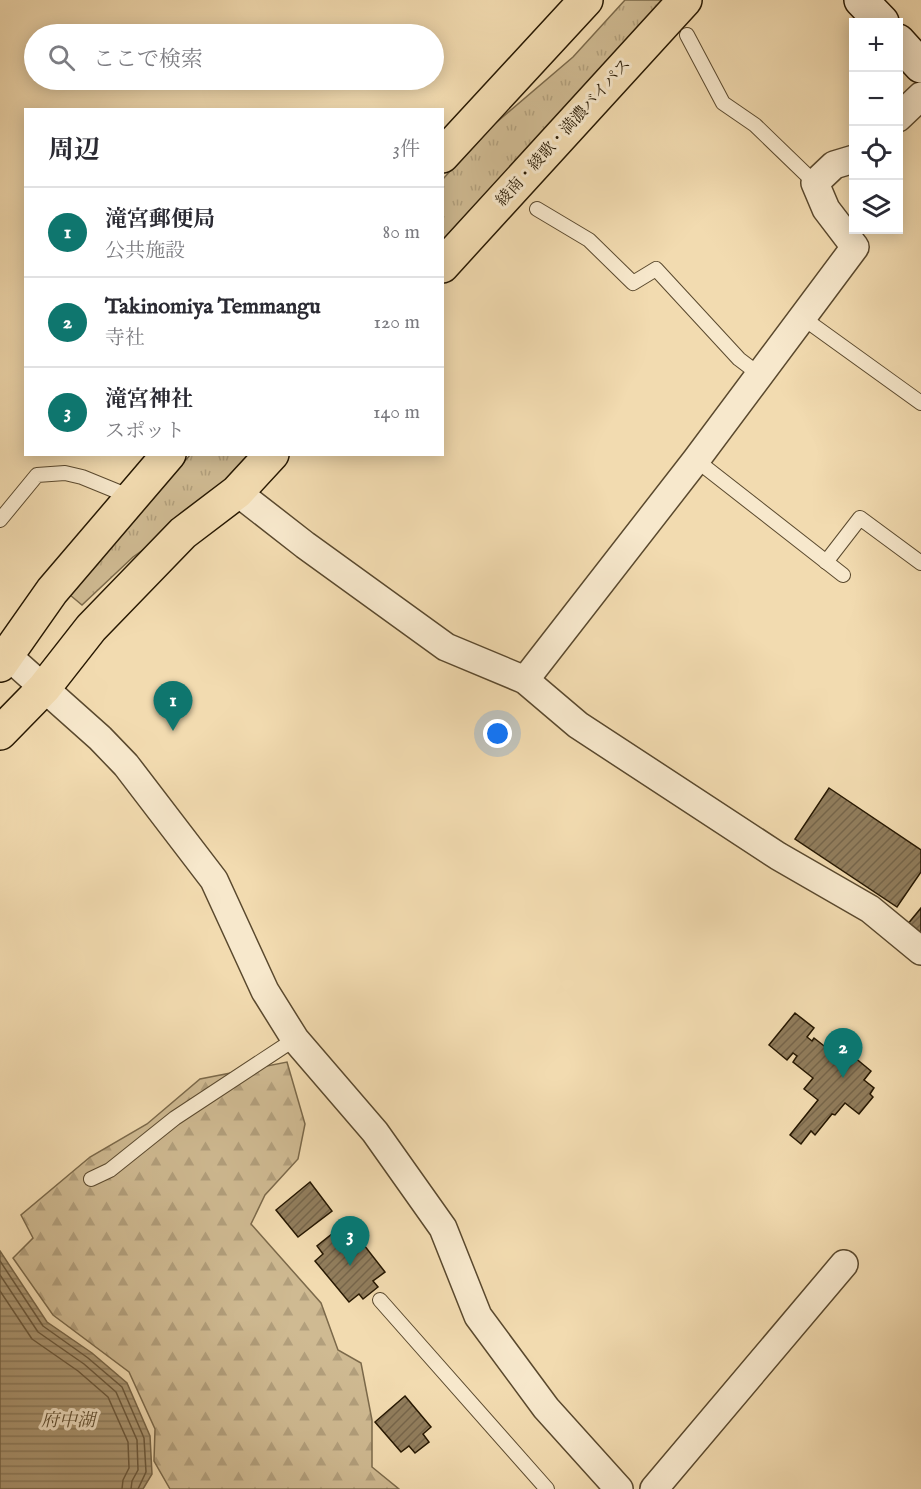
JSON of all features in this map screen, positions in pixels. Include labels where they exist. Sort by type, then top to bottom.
[{"type":"highway","points":[[444,154],[585,0]]},
{"type":"highway","name":"綾南・綾歌・満濃バイパス","points":[[444,264],[685,0]]},
{"type":"highway","points":[[3,656],[52,591],[167,456]]},
{"type":"highway","points":[[0,733],[44,688],[91,628],[183,533],[237,492],[270,456]]},
{"type":"main road","points":[[861,0],[878,18]]},
{"type":"main road","points":[[903,46],[921,66]]},
{"type":"street","points":[[903,113],[921,96]]},
{"type":"street","points":[[525,680],[696,460],[855,247],[826,209],[815,183],[834,165],[849,160]]},
{"type":"street","points":[[237,492],[305,545],[446,647],[525,680],[578,725],[778,856],[870,909],[921,951]]},
{"type":"street","points":[[3,656],[44,688],[126,765],[214,880],[265,992],[295,1039],[375,1132],[443,1228],[478,1316],[546,1408],[619,1489]]},
{"type":"street","points":[[654,1489],[844,1264]]},
{"type":"lane","points":[[687,35],[723,103],[755,125],[815,183]]},
{"type":"lane","points":[[537,209],[589,240],[633,283],[656,269],[739,359],[760,375]]},
{"type":"lane","points":[[803,318],[921,403]]},
{"type":"lane","points":[[696,460],[843,575]]},
{"type":"lane","points":[[0,520],[37,475],[64,472],[132,498]]},
{"type":"lane","points":[[826,562],[860,518],[921,563]]},
{"type":"lane","points":[[91,1179],[110,1170],[175,1118],[295,1039]]},
{"type":"lane","points":[[380,1300],[547,1489]]},
{"type":"green space","points":[[625,0],[665,0],[444,249],[444,178],[485,132],[573,57]]},
{"type":"green space","points":[[189,456],[252,456],[203,508],[133,557],[82,605],[70,595]]},
{"type":"green space","points":[[287,1062],[305,1124],[298,1159],[265,1195],[251,1224],[321,1303],[338,1350],[361,1363],[372,1420],[372,1467],[399,1489],[170,1489],[154,1461],[155,1429],[129,1372],[53,1315],[13,1258],[33,1238],[21,1215],[90,1157],[147,1124],[200,1079]]},
{"type":"water","name":"府中湖","points":[[0,1251],[47,1322],[92,1353],[127,1383],[150,1436],[152,1474],[143,1489],[0,1489]]},
{"type":"building","points":[[829,788],[921,850],[921,872],[897,907],[795,839]]},
{"type":"building","points":[[921,908],[921,937],[907,925]]},
{"type":"building","points":[[795,1013],[814,1028],[807,1037],[812,1041],[814,1038],[847,1064],[854,1057],[871,1071],[864,1080],[874,1088],[870,1094],[873,1097],[859,1114],[845,1103],[835,1115],[832,1114],[815,1135],[811,1131],[801,1144],[790,1135],[818,1100],[804,1089],[813,1078],[793,1062],[797,1056],[793,1053],[787,1060],[769,1045]]},
{"type":"building","points":[[310,1182],[332,1211],[298,1237],[276,1210]]},
{"type":"building","points":[[338,1229],[356,1252],[364,1245],[385,1272],[373,1281],[378,1287],[363,1299],[359,1294],[349,1302],[315,1261],[323,1254],[317,1246]]},
{"type":"building","points":[[405,1396],[431,1427],[423,1434],[429,1442],[415,1453],[409,1446],[401,1452],[375,1422]]},
{"type":"place","name":"滝宮郵便局","points":[[173,731]]},
{"type":"place","name":"Takinomiya Temmangu","points":[[843,1078]]},
{"type":"place","name":"滝宮神社","points":[[350,1266]]}]
